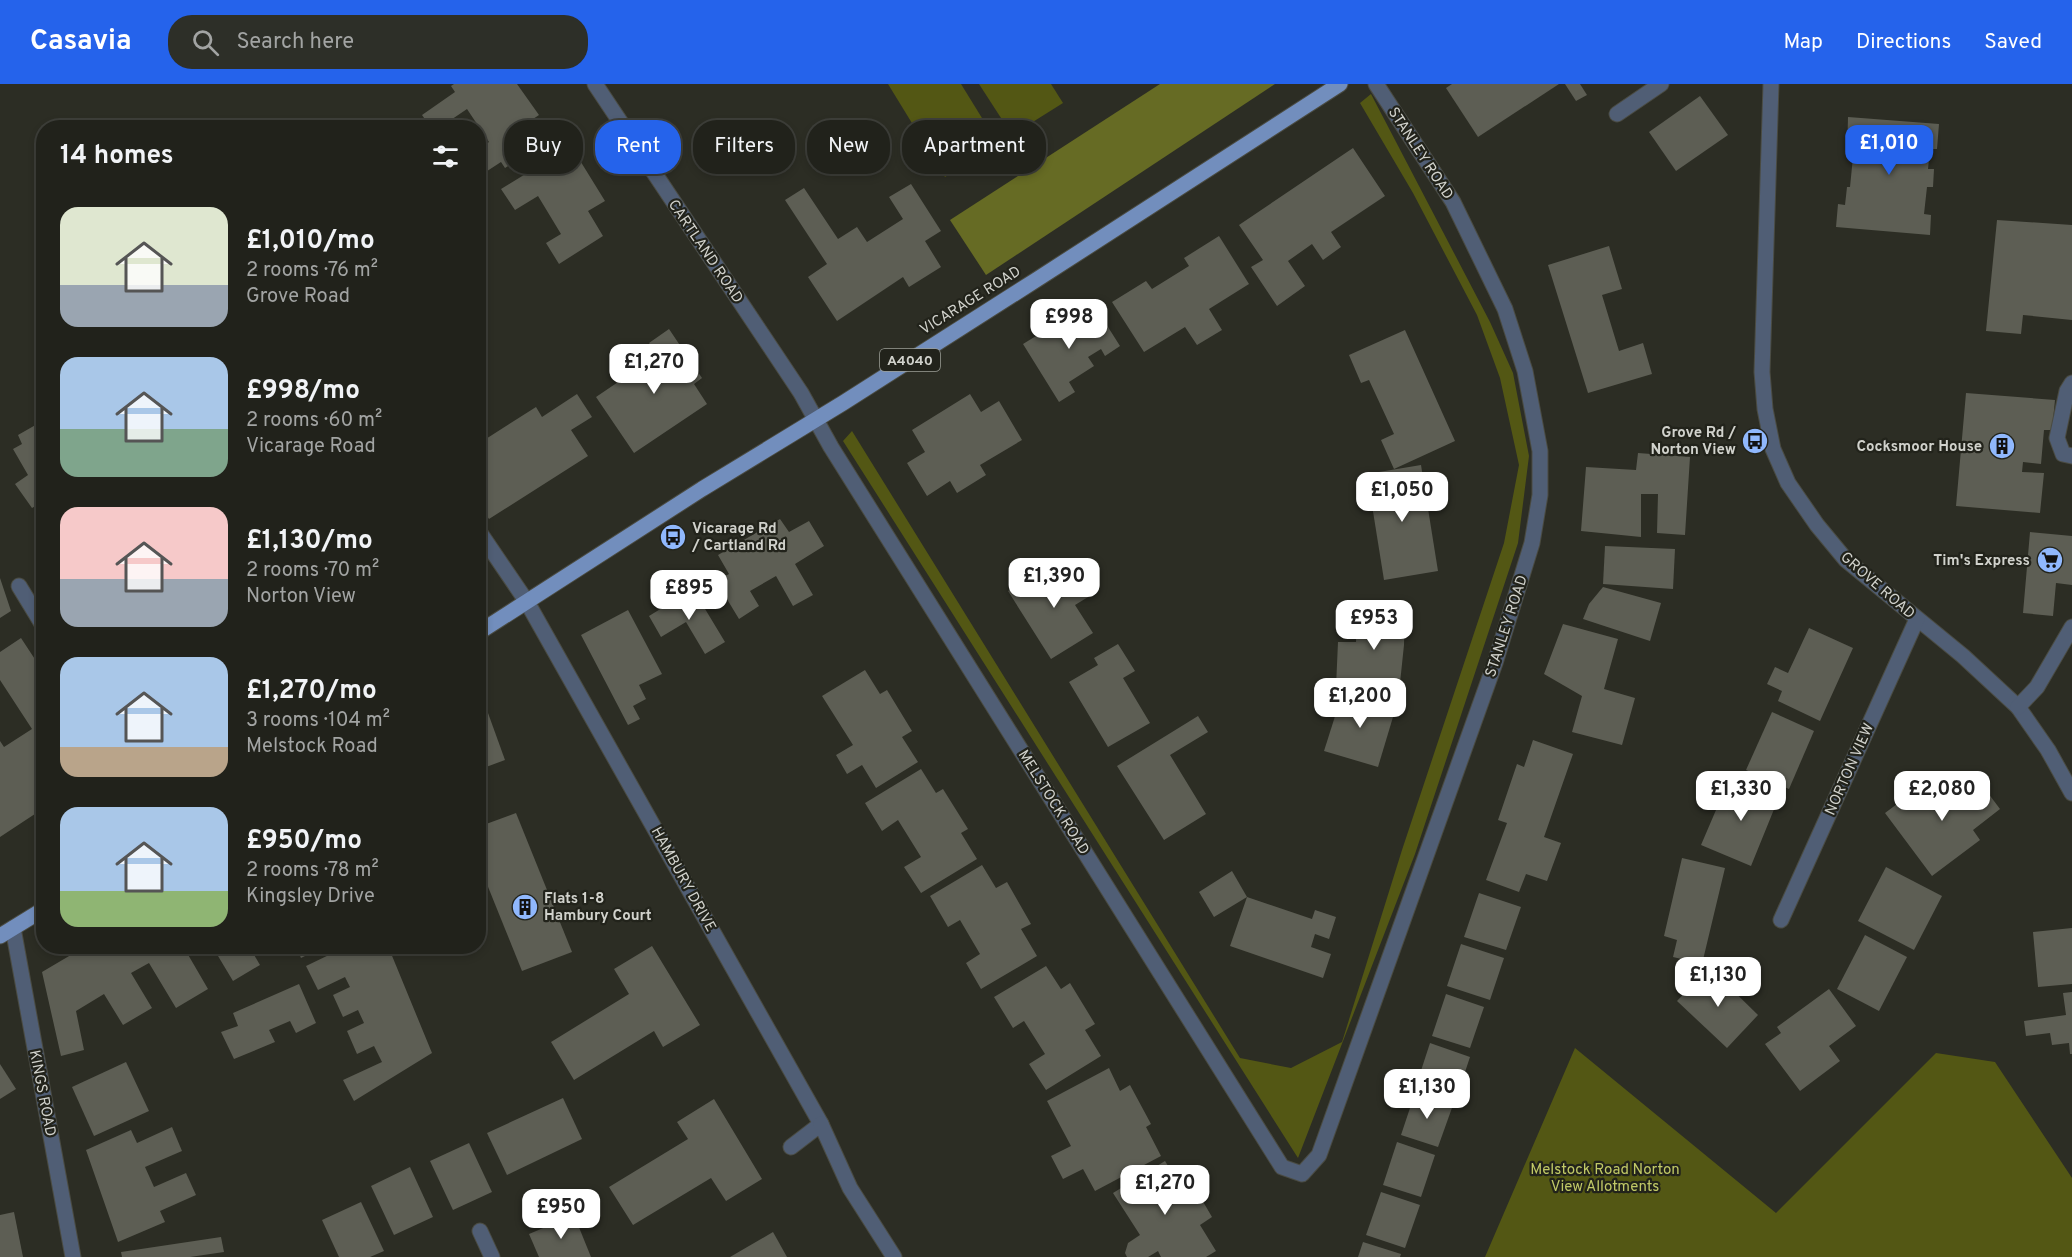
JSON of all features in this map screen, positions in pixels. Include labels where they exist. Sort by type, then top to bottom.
[{"type":"main road","name":"VICARAGE ROAD","points":[[486,628],[815,418],[843,403],[1340,84]]},
{"type":"main road","points":[[6,932],[36,914]]},
{"type":"street","name":"CARTLAND ROAD","points":[[595,84],[801,393],[815,418]]},
{"type":"street","name":"STANLEY ROAD","points":[[1302,1174],[1319,1155],[1495,663],[1532,543],[1539,495],[1539,452],[1525,371],[1505,309],[1453,202],[1376,84]]},
{"type":"street","points":[[1617,114],[1661,84]]},
{"type":"street","name":"GROVE ROAD","points":[[1771,84],[1762,372],[1765,409],[1773,449],[1788,483],[1817,525],[1846,560],[1963,656],[2018,707],[2048,750],[2072,793]]},
{"type":"street","points":[[2072,383],[2067,391],[2057,438],[2063,454],[2072,456]]},
{"type":"street","name":"MELSTOCK ROAD","points":[[815,418],[1282,1167],[1302,1174]]},
{"type":"street","points":[[486,542],[527,602]]},
{"type":"street","points":[[18,586],[36,614]]},
{"type":"street","name":"HAMBURY DRIVE","points":[[527,602],[821,1124],[850,1188],[894,1257]]},
{"type":"street","name":"NORTON VIEW","points":[[1781,920],[1917,619]]},
{"type":"street","points":[[2018,707],[2037,687],[2072,627]]},
{"type":"street","name":"KINGS ROAD","points":[[6,932],[74,1257]]},
{"type":"street","points":[[791,1147],[821,1124]]},
{"type":"street","points":[[480,1231],[492,1257]]},
{"type":"green space","points":[[888,84],[961,84],[983,120],[910,120]]},
{"type":"green space","points":[[979,84],[1051,84],[1063,103],[1036,120],[1002,120]]},
{"type":"green space","points":[[1160,84],[1275,84],[986,275],[950,220],[1021,174],[1046,174],[1046,158]]},
{"type":"green space","points":[[1371,94],[1490,322],[1513,373],[1529,456],[1518,543],[1415,854],[1298,1158],[843,441],[852,431],[1240,1058],[1291,1068],[1342,1042],[1402,850],[1504,543],[1519,465],[1500,378],[1477,315],[1413,193],[1360,103]]},
{"type":"green space","name":"Melstock Road Norton View Allotments","points":[[1575,1048],[1776,1213],[1936,1053],[1995,1062],[2072,1178],[2072,1257],[1485,1257]]},
{"type":"building","points":[[454,84],[517,84],[539,115],[532,120],[504,120],[504,166],[501,162],[486,172],[486,144],[489,142],[486,138],[486,120],[474,120],[467,109],[451,120],[425,120],[422,115],[455,92],[451,86]]},
{"type":"building","points":[[1452,84],[1559,84],[1478,137],[1446,88]]},
{"type":"building","points":[[1565,84],[1580,84],[1587,95],[1576,101]]},
{"type":"building","points":[[1700,96],[1728,135],[1676,171],[1649,132]]},
{"type":"building","points":[[1848,117],[1939,124],[1937,149],[1930,149],[1928,169],[1934,169],[1933,187],[1927,187],[1924,214],[1931,215],[1930,235],[1836,227],[1838,204],[1845,205],[1847,187],[1850,187],[1853,157],[1847,156]]},
{"type":"building","points":[[1353,148],[1385,196],[1331,232],[1341,247],[1323,260],[1312,244],[1288,261],[1305,286],[1277,306],[1251,267],[1263,260],[1239,225]]},
{"type":"building","points":[[583,165],[605,201],[588,211],[603,236],[559,264],[546,243],[561,234],[538,196],[515,210],[501,189],[525,174],[583,174]]},
{"type":"building","points":[[911,184],[941,231],[925,241],[941,267],[909,287],[903,277],[837,321],[808,277],[827,264],[785,200],[804,188],[838,239],[857,227],[867,242],[903,219],[889,197]]},
{"type":"building","points":[[1997,220],[2072,225],[2072,320],[2023,315],[2021,334],[1986,331]]},
{"type":"building","points":[[1219,236],[1249,284],[1209,309],[1222,330],[1197,345],[1185,327],[1144,352],[1112,302],[1146,281],[1152,289],[1189,266],[1184,258]]},
{"type":"building","points":[[1609,246],[1622,289],[1602,295],[1619,351],[1643,343],[1652,374],[1588,393],[1548,265]]},
{"type":"building","points":[[1080,309],[1089,323],[1101,316],[1120,346],[1105,356],[1101,349],[1088,357],[1094,366],[1069,382],[1075,392],[1059,402],[1023,344]]},
{"type":"building","points":[[669,329],[702,378],[694,384],[707,404],[634,453],[596,397],[658,355],[649,343]]},
{"type":"building","points":[[1405,330],[1455,441],[1394,469],[1381,440],[1394,434],[1369,380],[1361,383],[1349,355]]},
{"type":"building","name":"Cocksmoor House","points":[[1966,393],[2055,400],[2052,430],[2044,430],[2041,464],[2023,462],[2022,472],[2044,473],[2040,513],[1956,506]]},
{"type":"building","points":[[577,394],[592,417],[571,430],[588,456],[489,519],[486,514],[486,439],[536,407],[542,417]]},
{"type":"building","points":[[970,394],[981,412],[999,401],[1022,440],[980,465],[986,475],[957,493],[950,481],[927,496],[907,463],[925,452],[912,430]]},
{"type":"building","points":[[36,425],[36,506],[32,508],[15,484],[28,475],[13,449],[22,444],[18,435]]},
{"type":"building","points":[[1638,453],[1690,457],[1685,535],[1657,533],[1658,494],[1641,494],[1641,537],[1581,531],[1586,467],[1636,470]]},
{"type":"building","points":[[1421,465],[1438,571],[1384,580],[1367,474]]},
{"type":"building","points":[[780,519],[789,532],[809,521],[824,546],[795,564],[813,595],[793,606],[776,576],[750,591],[759,606],[739,619],[716,581],[729,574],[718,555]]},
{"type":"building","name":"Tim's Express","points":[[2030,532],[2072,536],[2072,585],[2056,583],[2053,616],[2023,613]]},
{"type":"building","points":[[1605,546],[1675,549],[1673,589],[1603,584]]},
{"type":"building","points":[[1053,564],[1065,582],[1080,572],[1093,594],[1075,605],[1093,633],[1051,659],[1008,591]]},
{"type":"building","points":[[0,578],[11,611],[0,618]]},
{"type":"building","points":[[1603,587],[1661,603],[1650,641],[1583,619],[1589,604]]},
{"type":"building","points":[[693,589],[725,642],[705,654],[686,622],[661,637],[649,616]]},
{"type":"building","points":[[1357,600],[1405,603],[1404,645],[1398,702],[1336,687],[1338,642],[1356,642]]},
{"type":"building","points":[[628,610],[662,674],[639,685],[646,699],[633,706],[640,719],[628,725],[581,635]]},
{"type":"building","points":[[1563,624],[1618,639],[1604,689],[1635,698],[1622,745],[1572,732],[1582,696],[1544,674]]},
{"type":"building","points":[[1809,628],[1853,648],[1820,721],[1778,701],[1782,691],[1767,684],[1775,667],[1788,673]]},
{"type":"building","points":[[21,638],[36,661],[36,813],[0,837],[0,741],[4,747],[32,729],[0,680],[0,652]]},
{"type":"building","points":[[1118,644],[1135,671],[1123,678],[1150,723],[1108,747],[1069,682],[1098,665],[1094,658]]},
{"type":"building","points":[[865,670],[880,694],[887,690],[912,731],[902,737],[918,762],[876,788],[862,765],[847,774],[836,755],[853,745],[822,696]]},
{"type":"building","points":[[1343,691],[1396,707],[1378,767],[1324,751]]},
{"type":"building","points":[[1772,712],[1814,731],[1789,789],[1746,770]]},
{"type":"building","points":[[488,713],[505,760],[486,767],[486,714]]},
{"type":"building","points":[[1198,716],[1208,732],[1170,755],[1206,814],[1164,840],[1117,766]]},
{"type":"building","points":[[1533,740],[1573,754],[1544,837],[1561,843],[1547,881],[1526,874],[1519,892],[1486,880],[1507,823],[1498,820],[1517,764],[1524,767]]},
{"type":"building","points":[[921,769],[936,793],[943,789],[968,829],[961,833],[977,859],[921,893],[904,867],[921,857],[898,820],[882,831],[865,803]]},
{"type":"building","points":[[1976,777],[2000,809],[1973,830],[1980,840],[1932,876],[1885,813],[1932,778],[1947,799]]},
{"type":"building","points":[[1738,780],[1779,797],[1751,866],[1701,845],[1725,789],[1733,792]]},
{"type":"building","name":"Flats 1-8 Hambury Court","points":[[516,813],[572,952],[522,971],[486,882],[486,824]]},
{"type":"building","points":[[1682,858],[1725,868],[1702,964],[1673,957],[1677,940],[1664,936]]},
{"type":"building","points":[[982,865],[996,888],[1007,882],[1031,924],[1021,929],[1037,956],[981,989],[966,963],[980,954],[960,920],[948,927],[930,896]]},
{"type":"building","points":[[1886,867],[1942,896],[1914,950],[1858,921]]},
{"type":"building","points":[[1232,871],[1247,897],[1214,917],[1199,892]]},
{"type":"building","points":[[1479,893],[1521,907],[1506,950],[1464,937]]},
{"type":"building","points":[[1247,897],[1312,919],[1315,910],[1336,917],[1329,939],[1315,934],[1311,947],[1331,954],[1323,978],[1230,946]]},
{"type":"building","points":[[2072,928],[2072,984],[2038,987],[2033,932]]},
{"type":"building","points":[[1865,935],[1907,957],[1879,1011],[1837,989]]},
{"type":"building","points":[[1461,944],[1504,958],[1490,1000],[1447,986]]},
{"type":"building","points":[[652,946],[700,1025],[663,1047],[654,1031],[574,1080],[551,1042],[629,994],[614,969]]},
{"type":"building","points":[[72,954],[188,954],[208,989],[176,1008],[149,963],[131,973],[152,1008],[123,1025],[104,994],[76,1011],[84,1050],[61,1056],[42,972]]},
{"type":"building","points":[[217,954],[254,954],[260,965],[233,981]]},
{"type":"building","points":[[331,954],[391,954],[432,1053],[354,1101],[343,1080],[382,1062],[374,1046],[357,1054],[347,1031],[364,1023],[358,1010],[343,1017],[333,995],[350,987],[345,977],[318,990],[306,966]]},
{"type":"building","points":[[1046,966],[1061,989],[1070,983],[1095,1024],[1085,1030],[1101,1056],[1046,1090],[1029,1064],[1045,1054],[1024,1021],[1013,1028],[994,997]]},
{"type":"building","points":[[1709,967],[1758,1015],[1727,1048],[1677,1001]]},
{"type":"building","points":[[299,984],[316,1023],[296,1033],[290,1021],[269,1030],[275,1042],[234,1059],[221,1032],[238,1026],[233,1013]]},
{"type":"building","points":[[1829,989],[1856,1026],[1829,1046],[1840,1061],[1800,1091],[1765,1044],[1781,1033],[1777,1027]]},
{"type":"building","points":[[2072,992],[2072,1054],[2070,1054],[2069,1043],[2052,1045],[2050,1033],[2026,1036],[2024,1021],[2066,1015],[2063,993]]},
{"type":"building","points":[[1446,994],[1484,1007],[1470,1048],[1432,1036]]},
{"type":"building","points":[[1430,1043],[1470,1057],[1456,1099],[1416,1086]]},
{"type":"building","points":[[126,1062],[149,1111],[94,1136],[72,1087]]},
{"type":"building","points":[[0,1064],[16,1089],[0,1099]]},
{"type":"building","points":[[1109,1068],[1120,1091],[1130,1085],[1151,1124],[1146,1127],[1161,1156],[1095,1191],[1083,1169],[1063,1179],[1051,1156],[1071,1146],[1047,1101]]},
{"type":"building","points":[[1415,1093],[1453,1105],[1438,1147],[1401,1135]]},
{"type":"building","points":[[563,1098],[582,1139],[507,1175],[487,1133]]},
{"type":"building","points":[[714,1099],[762,1179],[726,1201],[711,1178],[633,1225],[609,1187],[688,1139],[677,1122]]},
{"type":"building","points":[[172,1127],[182,1151],[145,1167],[154,1187],[186,1173],[196,1195],[160,1211],[165,1222],[118,1242],[86,1150],[131,1130],[137,1143]]},
{"type":"building","points":[[1397,1142],[1435,1155],[1421,1197],[1383,1185]]},
{"type":"building","points":[[469,1143],[492,1192],[453,1210],[430,1161]]},
{"type":"building","points":[[1165,1161],[1178,1182],[1188,1176],[1212,1217],[1200,1225],[1216,1251],[1206,1257],[1161,1257],[1158,1251],[1148,1257],[1127,1257],[1125,1253],[1128,1243],[1140,1235],[1113,1193]]},
{"type":"building","points":[[410,1167],[433,1217],[394,1235],[371,1186]]},
{"type":"building","points":[[1381,1192],[1420,1205],[1405,1248],[1366,1235]]},
{"type":"building","points":[[361,1202],[384,1251],[370,1257],[339,1257],[322,1220]]},
{"type":"building","points":[[14,1212],[23,1257],[0,1257],[0,1215]]},
{"type":"building","points":[[574,1215],[591,1257],[539,1257],[529,1234]]},
{"type":"building","points":[[773,1232],[787,1257],[730,1257]]},
{"type":"building","points":[[221,1237],[224,1252],[190,1257],[122,1257],[121,1252]]},
{"type":"building","points":[[1363,1242],[1401,1254],[1400,1257],[1358,1257]]},
{"type":"place","name":"Grove Rd / Norton View","points":[[1755,441]]},
{"type":"place","name":"Cocksmoor House","points":[[2002,446]]},
{"type":"place","name":"Vicarage Rd / Cartland Rd","points":[[673,537]]},
{"type":"place","name":"Tim's Express","points":[[2050,560]]},
{"type":"place","name":"Flats 1-8 Hambury Court","points":[[525,907]]}]
